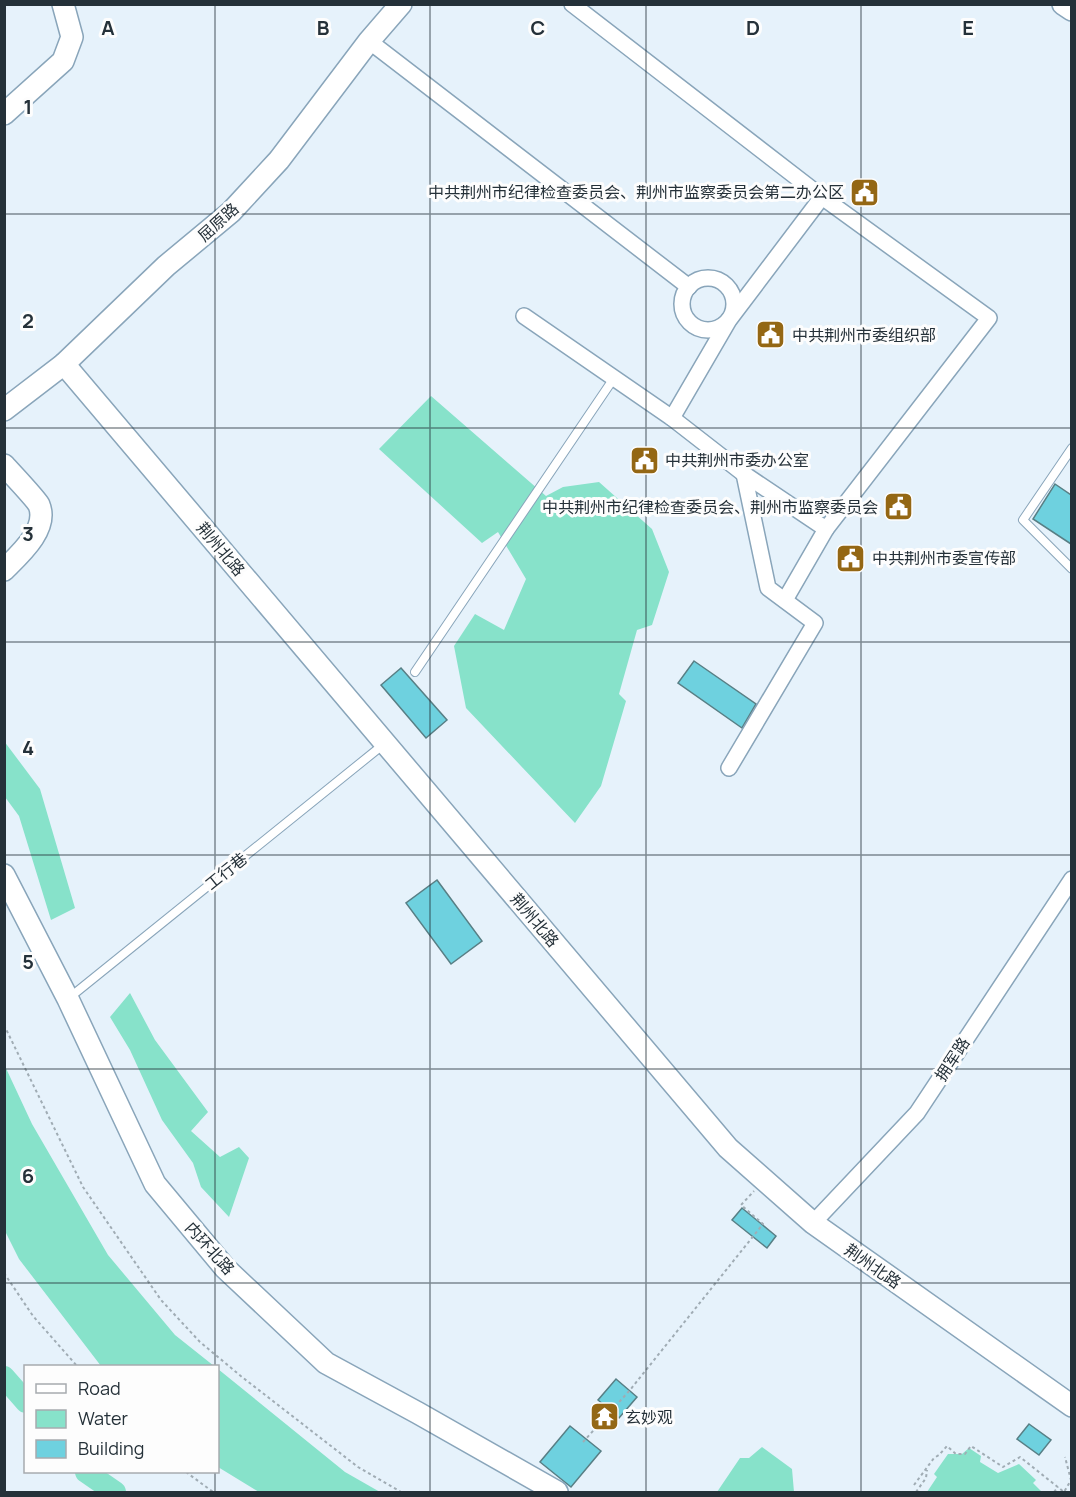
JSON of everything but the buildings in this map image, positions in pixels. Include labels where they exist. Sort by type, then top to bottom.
[{"type":"street","points":[[4,114],[63,61],[72,37],[63,4]]},
{"type":"street","name":"屈原路","points":[[4,410],[64,364],[165,266],[231,212],[279,160],[369,41],[401,4]]},
{"type":"street","points":[[572,4],[822,197],[989,318],[826,529],[785,600]]},
{"type":"street","points":[[1063,4],[1071,10]]},
{"type":"street","points":[[369,41],[689,287]]},
{"type":"street","points":[[672,418],[729,320],[822,197]]},
{"type":"street","points":[[704,279],[721,282],[728,287],[734,303],[729,320],[716,329],[708,330],[692,324],[686,318],[682,302],[689,287],[704,279]]},
{"type":"street","points":[[524,316],[672,418],[744,474],[826,529]]},
{"type":"street","name":"荆州北路","points":[[64,364],[728,1148],[813,1223],[1071,1406]]},
{"type":"street","points":[[4,465],[39,506],[40,523],[33,540],[4,570]]},
{"type":"street","points":[[729,768],[815,623],[768,588],[744,474]]},
{"type":"street","name":"内环北路","points":[[4,875],[68,999],[155,1184],[225,1268],[326,1363],[557,1492]]},
{"type":"street","name":"拥军路","points":[[813,1223],[917,1113],[1071,879]]},
{"type":"lane","points":[[415,672],[614,378]]},
{"type":"lane","points":[[1071,448],[1068,461],[1023,520],[1071,569]]},
{"type":"lane","name":"工行巷","points":[[68,999],[385,743]]},
{"type":"path","points":[[4,1025],[83,1187],[161,1300],[200,1342],[242,1377],[358,1467],[401,1492]]},
{"type":"path","points":[[583,1442],[630,1390],[763,1224],[741,1205],[764,1179]]},
{"type":"path","points":[[4,1273],[33,1316],[76,1365]]},
{"type":"path","points":[[914,1485],[934,1458],[947,1446],[956,1454],[964,1454],[971,1446],[1003,1467],[1020,1457],[1065,1492],[1071,1480],[1065,1457]]},
{"type":"path","points":[[916,1492],[926,1478],[927,1467]]},
{"type":"path","points":[[187,1473],[213,1492]]},
{"type":"path","points":[[1054,1492],[1058,1487]]},
{"type":"water","points":[[431,396],[546,496],[563,487],[599,482],[652,529],[669,572],[652,625],[637,630],[619,694],[626,701],[601,786],[575,823],[466,708],[454,646],[475,614],[504,630],[526,579],[498,532],[482,543],[379,449]]},
{"type":"water","points":[[4,741],[40,789],[75,908],[51,920],[19,816],[5,797]]},
{"type":"water","points":[[130,993],[155,1040],[208,1112],[191,1131],[220,1157],[239,1147],[249,1158],[229,1217],[201,1187],[193,1163],[162,1120],[130,1050],[110,1017]]},
{"type":"water","points":[[4,1064],[32,1124],[108,1255],[175,1335],[213,1365],[100,1365],[19,1259],[5,1231]]},
{"type":"water","points":[[219,1370],[345,1472],[380,1492],[259,1492],[219,1468]]},
{"type":"water","points":[[762,1447],[792,1469],[794,1492],[717,1492],[740,1458],[749,1458]]},
{"type":"water","points":[[969,1448],[981,1456],[980,1462],[998,1473],[1019,1464],[1036,1480],[1033,1483],[1042,1492],[927,1492],[937,1477],[934,1474],[948,1454],[962,1454]]},
{"type":"waterway","points":[[4,1377],[24,1400]]},
{"type":"waterway","points":[[87,1473],[115,1492]]},
{"type":"place","name":"中共荆州市纪律检查委员会、荆州市监察委员会第二办公区","points":[[865,192]]},
{"type":"place","name":"中共荆州市委组织部","points":[[771,335]]},
{"type":"place","name":"中共荆州市委办公室","points":[[644,460]]},
{"type":"place","name":"中共荆州市纪律检查委员会、荆州市监察委员会","points":[[899,507]]},
{"type":"place","name":"中共荆州市委宣传部","points":[[851,558]]},
{"type":"place","name":"玄妙观","points":[[604,1417]]}]
